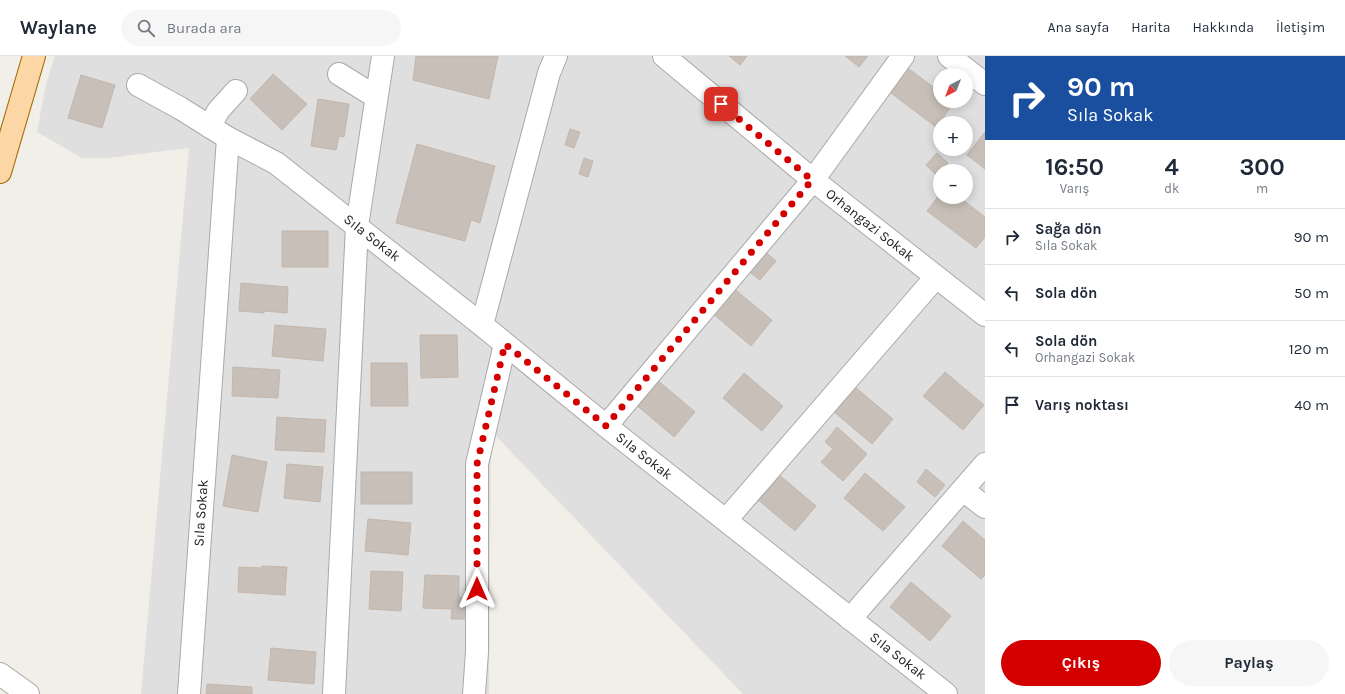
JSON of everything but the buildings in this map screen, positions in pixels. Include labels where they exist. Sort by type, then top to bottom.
[{"type":"main road","points":[[0,172],[34,56]]},
{"type":"street","points":[[334,694],[357,226],[383,56]]},
{"type":"street","points":[[482,324],[549,73],[556,56]]},
{"type":"street","name":"Orhangazi Sokak","points":[[664,56],[812,180],[985,315]]},
{"type":"street","points":[[606,426],[812,180],[903,56]]},
{"type":"street","points":[[949,56],[985,84]]},
{"type":"street","points":[[339,74],[376,97]]},
{"type":"street","points":[[138,85],[219,132]]},
{"type":"street","points":[[219,132],[218,111],[236,91]]},
{"type":"street","name":"Sıla Sokak","points":[[189,694],[219,132],[276,163],[482,324],[606,426],[946,694]]},
{"type":"street","points":[[726,520],[936,277]]},
{"type":"street","points":[[474,694],[477,652],[477,464],[505,344]]},
{"type":"street","points":[[850,619],[985,464]]},
{"type":"street","points":[[963,490],[985,507]]},
{"type":"street","points":[[0,674],[28,694]]},
{"type":"shaded area","points":[[55,56],[985,56],[985,694],[743,694],[491,431],[489,694],[141,694],[189,148],[108,158],[82,158],[37,132],[46,84]]},
{"type":"route","points":[[477,589],[477,464],[505,344],[606,426],[812,180],[721,104]]}]
